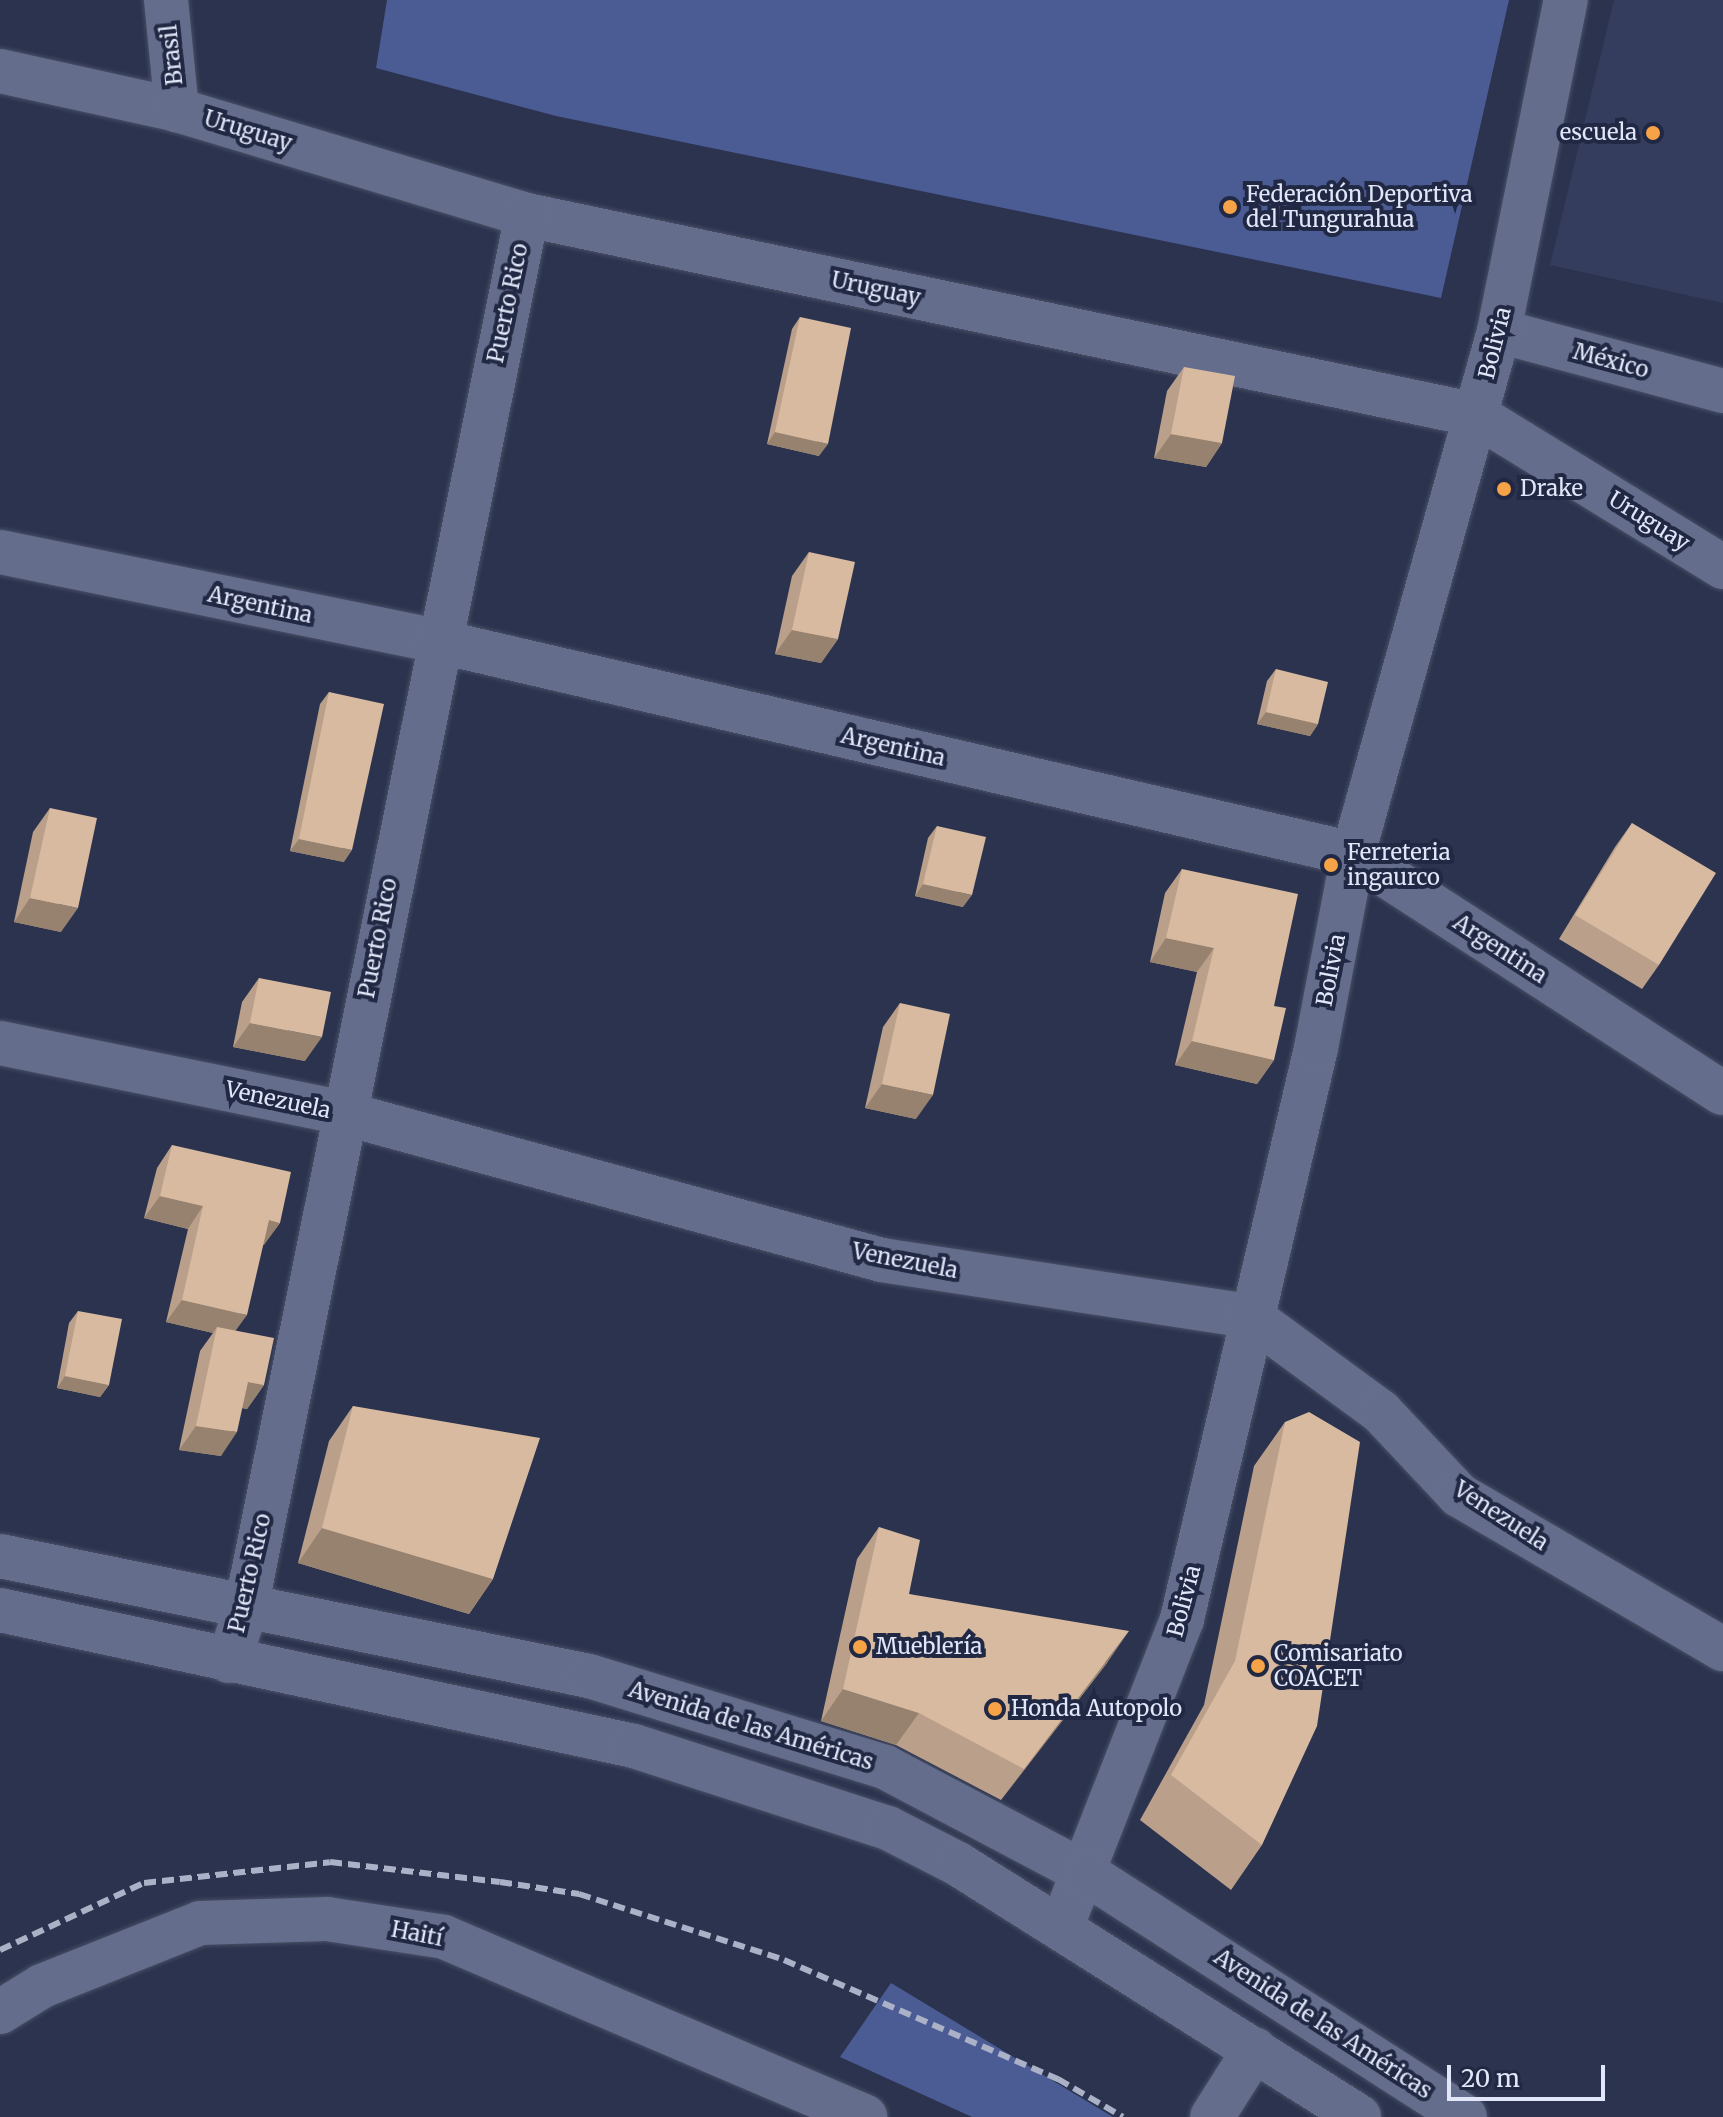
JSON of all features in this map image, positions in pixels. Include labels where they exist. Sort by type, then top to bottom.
[{"type":"street","name":"Brasil","points":[[166,0],[177,110]]},
{"type":"street","name":"Bolivia","points":[[1061,1928],[1087,1874],[1182,1619],[1353,854],[1499,331],[1566,0]]},
{"type":"street","name":"Uruguay","points":[[0,71],[177,110],[527,215],[1476,415],[1723,567]]},
{"type":"street","name":"Puerto Rico","points":[[229,1661],[246,1608],[437,641],[527,215]]},
{"type":"street","name":"México","points":[[1499,331],[1723,391]]},
{"type":"street","name":"Argentina","points":[[0,552],[437,641],[1353,854],[1723,1093]]},
{"type":"street","name":"Venezuela","points":[[0,1043],[343,1113],[882,1260],[1250,1316],[1381,1412],[1459,1495],[1723,1649]]},
{"type":"street","name":"Avenida de las Américas","points":[[0,1556],[589,1676],[788,1734],[885,1767],[1087,1874],[1465,2117]]},
{"type":"street","points":[[0,1610],[634,1746],[826,1807],[944,1857],[1255,2049],[1359,2117]]},
{"type":"street","name":"Haití","points":[[0,2012],[42,1986],[200,1923],[327,1919],[444,1937],[807,2105],[865,2117]]},
{"type":"street","points":[[1212,2117],[1255,2049]]},
{"type":"shaded area","name":"Federación Deportiva del Tungurahua","points":[[387,0],[1509,0],[1441,298],[556,116],[376,68]]},
{"type":"shaded area","name":"escuela","points":[[1614,0],[1723,0],[1723,303],[1550,265]]},
{"type":"shaded area","points":[[891,1983],[1113,2117],[972,2117],[840,2057]]},
{"type":"building","points":[[800,317],[851,328],[828,444],[775,432]]},
{"type":"building","points":[[1184,367],[1235,376],[1222,443],[1171,434]]},
{"type":"building","points":[[809,552],[855,562],[838,639],[792,630]]},
{"type":"building","points":[[1276,669],[1328,682],[1318,724],[1266,712]]},
{"type":"building","points":[[329,692],[384,704],[352,850],[299,839]]},
{"type":"building","points":[[50,808],[97,818],[78,908],[30,898]]},
{"type":"building","points":[[1632,823],[1716,873],[1659,965],[1575,915]]},
{"type":"building","points":[[937,826],[986,837],[972,895],[923,884]]},
{"type":"building","points":[[1182,869],[1298,894],[1274,1006],[1286,1008],[1274,1060],[1192,1041],[1214,948],[1166,938]]},
{"type":"building","points":[[259,978],[331,992],[322,1037],[250,1023]]},
{"type":"building","points":[[900,1003],[950,1014],[933,1095],[882,1084]]},
{"type":"building","points":[[172,1145],[291,1172],[280,1223],[269,1220],[247,1315],[182,1300],[203,1206],[160,1196]]},
{"type":"building","points":[[78,1311],[122,1319],[109,1385],[65,1376]]},
{"type":"building","points":[[217,1327],[274,1338],[264,1385],[248,1382],[237,1432],[196,1426]]},
{"type":"building","points":[[353,1406],[540,1438],[493,1579],[322,1528]]},
{"type":"building","name":"Comisariato COACET","points":[[1309,1412],[1360,1442],[1317,1726],[1262,1845],[1171,1775],[1235,1661],[1285,1422]]},
{"type":"building","points":[[879,1527],[920,1540],[909,1594],[1129,1631],[1024,1769],[919,1713],[843,1689]]},
{"type":"railway","points":[[0,1950],[144,1883],[330,1862],[500,1882],[579,1894],[784,1960],[1058,2079],[1123,2117]]},
{"type":"place","name":"escuela","points":[[1653,133]]},
{"type":"place","name":"Federación Deportiva del Tungurahua","points":[[1230,207]]},
{"type":"place","name":"Drake","points":[[1504,489]]},
{"type":"place","name":"Ferreteria ingaurco","points":[[1331,865]]},
{"type":"place","name":"Mueblería","points":[[860,1647]]},
{"type":"place","name":"Comisariato COACET","points":[[1258,1666]]},
{"type":"place","name":"Honda Autopolo","points":[[995,1709]]}]
